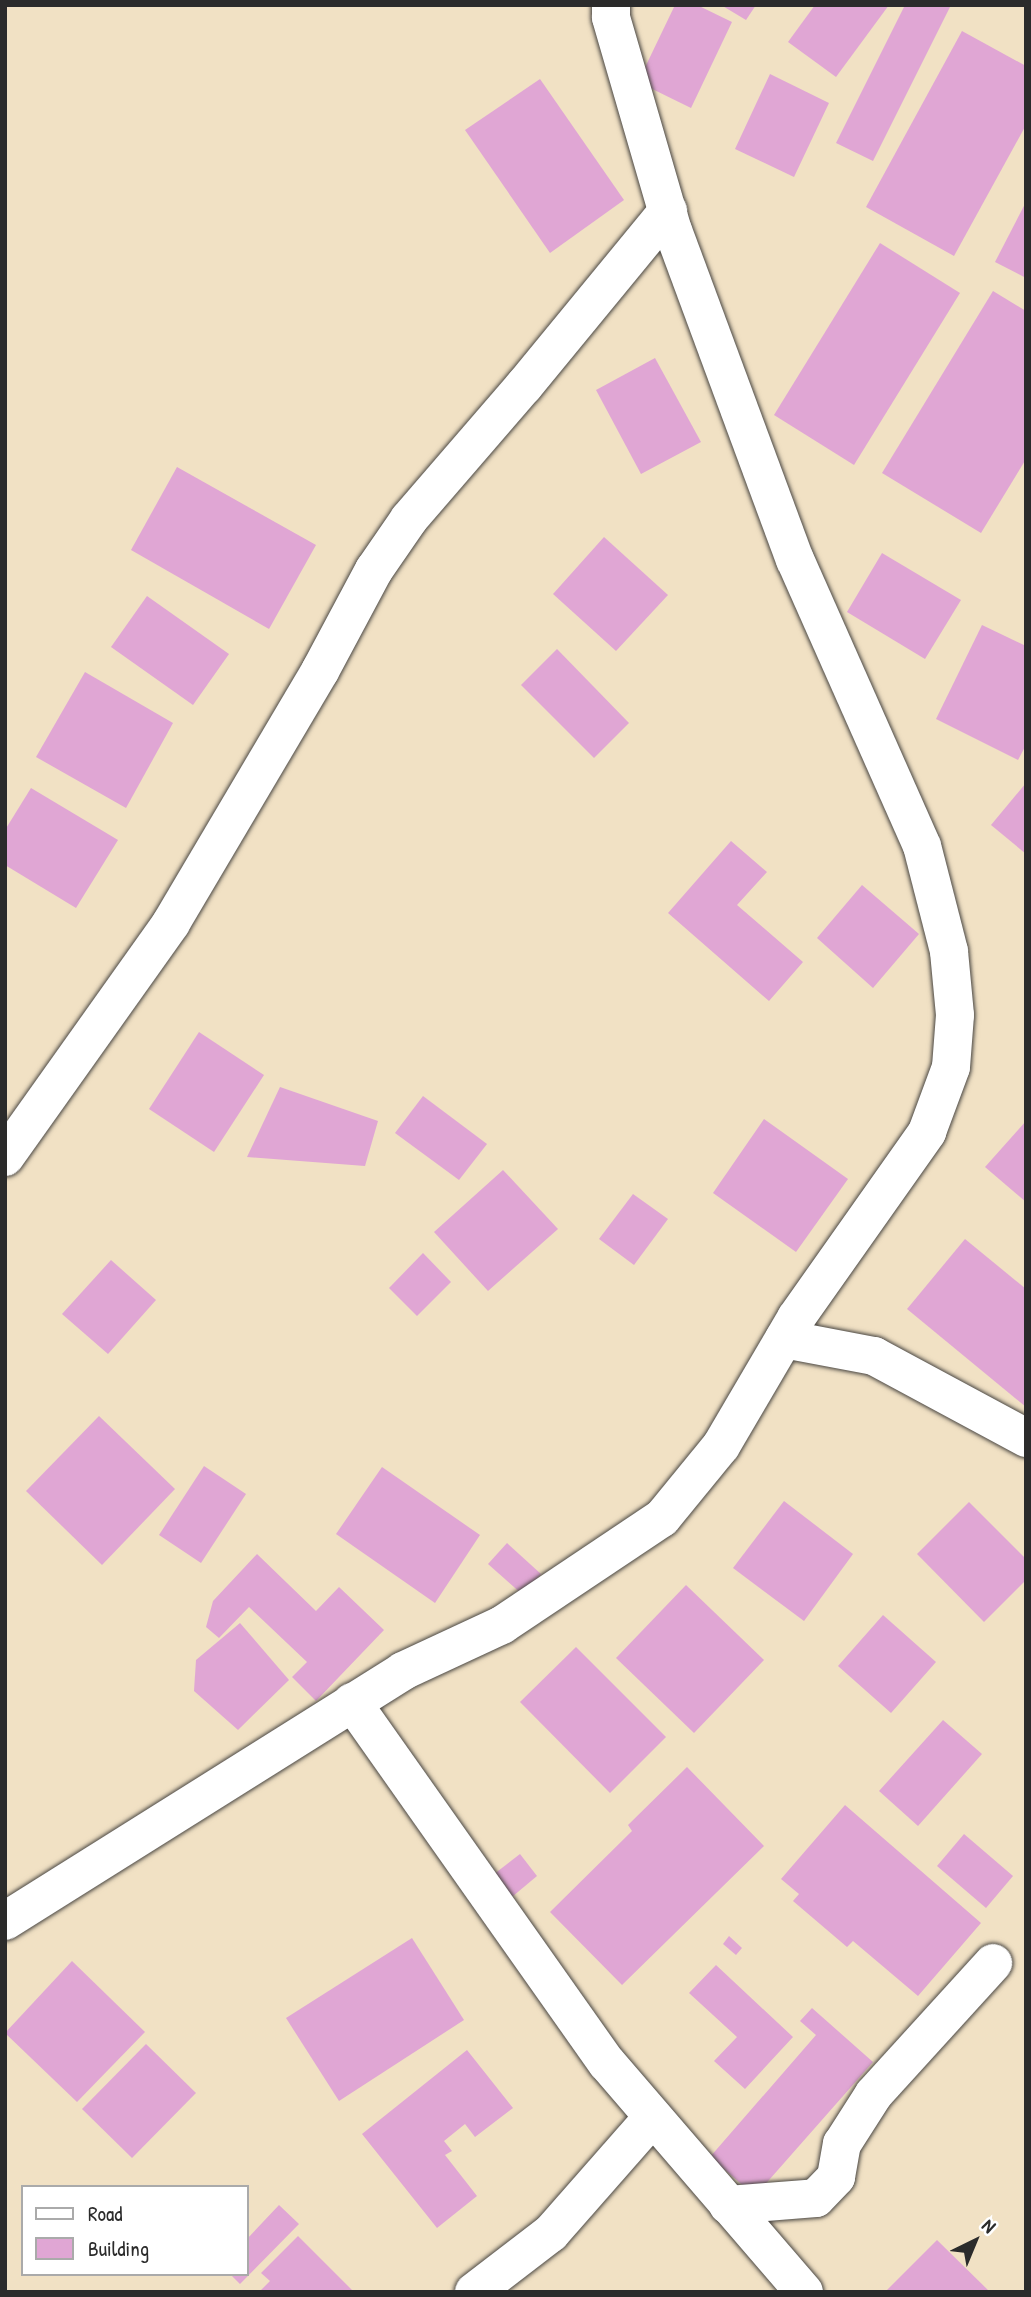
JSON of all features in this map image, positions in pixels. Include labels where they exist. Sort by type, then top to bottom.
[{"type":"street","points":[[5,1921],[403,1671],[502,1625],[662,1518],[721,1446],[784,1339],[927,1132],[951,1067],[955,1015],[949,951],[922,846],[795,560],[668,212],[611,17],[611,5]]},
{"type":"street","points":[[5,1157],[171,923],[320,671],[374,570],[409,519],[524,386],[668,212]]},
{"type":"street","points":[[784,1339],[874,1356],[1026,1438]]},
{"type":"street","points":[[352,1702],[607,2063],[804,2292]]},
{"type":"street","points":[[728,2205],[816,2198],[836,2177],[842,2144],[874,2094],[993,1963]]},
{"type":"street","points":[[474,2292],[551,2233],[653,2117]]},
{"type":"street","points":[[761,2243],[785,2201]]},
{"type":"building","points":[[675,5],[697,5],[732,22],[691,108],[638,82]]},
{"type":"building","points":[[721,5],[756,5],[746,20]]},
{"type":"building","points":[[815,5],[889,5],[836,77],[788,42]]},
{"type":"building","points":[[905,5],[951,5],[873,161],[836,143]]},
{"type":"building","points":[[962,31],[1026,66],[1026,125],[954,256],[866,207]]},
{"type":"building","points":[[770,74],[829,103],[794,177],[735,149]]},
{"type":"building","points":[[540,79],[624,200],[550,253],[465,130]]},
{"type":"building","points":[[1026,202],[1026,278],[995,262]]},
{"type":"building","points":[[880,243],[960,293],[854,465],[774,415]]},
{"type":"building","points":[[993,291],[1026,311],[1026,459],[981,533],[882,473]]},
{"type":"building","points":[[655,358],[701,442],[641,474],[596,390]]},
{"type":"building","points":[[177,467],[316,545],[269,629],[131,550]]},
{"type":"building","points":[[604,537],[668,595],[616,651],[553,594]]},
{"type":"building","points":[[882,553],[961,600],[925,659],[847,612]]},
{"type":"building","points":[[147,596],[229,654],[193,705],[111,647]]},
{"type":"building","points":[[982,625],[1026,646],[1026,745],[1018,760],[936,719]]},
{"type":"building","points":[[557,649],[629,723],[594,758],[521,685]]},
{"type":"building","points":[[85,672],[173,723],[126,808],[36,757]]},
{"type":"building","points":[[1026,783],[1026,854],[991,825]]},
{"type":"building","points":[[31,788],[118,840],[76,908],[5,865],[5,830]]},
{"type":"building","points":[[731,841],[767,872],[737,905],[803,962],[769,1001],[668,913]]},
{"type":"building","points":[[862,885],[919,934],[873,988],[817,938]]},
{"type":"building","points":[[199,1032],[264,1075],[214,1152],[149,1109]]},
{"type":"building","points":[[280,1087],[378,1121],[365,1166],[247,1157]]},
{"type":"building","points":[[423,1096],[487,1144],[459,1180],[395,1133]]},
{"type":"building","points":[[764,1119],[848,1179],[796,1252],[713,1193]]},
{"type":"building","points":[[1026,1121],[1026,1202],[985,1167]]},
{"type":"building","points":[[503,1170],[558,1229],[488,1291],[434,1232]]},
{"type":"building","points":[[633,1194],[668,1219],[634,1265],[599,1239]]},
{"type":"building","points":[[965,1239],[1026,1289],[1026,1407],[907,1309]]},
{"type":"building","points":[[423,1253],[451,1282],[417,1316],[389,1288]]},
{"type":"building","points":[[111,1260],[156,1300],[108,1354],[62,1314]]},
{"type":"building","points":[[99,1416],[175,1489],[102,1565],[26,1491]]},
{"type":"building","points":[[204,1466],[246,1494],[201,1563],[159,1535]]},
{"type":"building","points":[[382,1467],[480,1535],[435,1603],[336,1534]]},
{"type":"building","points":[[784,1501],[853,1554],[804,1621],[733,1568]]},
{"type":"building","points":[[969,1502],[1026,1559],[1026,1580],[984,1622],[917,1554]]},
{"type":"building","points":[[507,1543],[541,1574],[523,1595],[488,1564]]},
{"type":"building","points":[[257,1554],[316,1611],[339,1587],[384,1630],[316,1701],[292,1677],[307,1662],[249,1607],[219,1638],[206,1627],[213,1601]]},
{"type":"building","points":[[686,1585],[764,1660],[694,1733],[616,1658]]},
{"type":"building","points":[[883,1615],[936,1662],[891,1713],[838,1666]]},
{"type":"building","points":[[240,1623],[289,1680],[238,1730],[194,1691],[196,1660]]},
{"type":"building","points":[[576,1647],[666,1737],[610,1793],[520,1702]]},
{"type":"building","points":[[943,1720],[982,1754],[918,1826],[879,1791]]},
{"type":"building","points":[[687,1767],[764,1846],[622,1985],[550,1912],[632,1831],[628,1825]]},
{"type":"building","points":[[845,1805],[981,1923],[918,1996],[853,1941],[847,1947],[793,1901],[799,1894],[781,1879]]},
{"type":"building","points":[[964,1834],[1013,1876],[986,1908],[937,1866]]},
{"type":"building","points":[[520,1854],[537,1876],[507,1901],[489,1878]]},
{"type":"building","points":[[729,1936],[742,1948],[736,1955],[723,1944]]},
{"type":"building","points":[[412,1938],[464,2020],[339,2101],[286,2018]]},
{"type":"building","points":[[72,1961],[145,2032],[77,2102],[5,2033]]},
{"type":"building","points":[[716,1965],[793,2037],[745,2089],[714,2061],[737,2037],[689,1993]]},
{"type":"building","points":[[812,2008],[873,2062],[755,2196],[710,2157],[816,2035],[800,2021]]},
{"type":"building","points":[[146,2044],[196,2093],[132,2158],[82,2109]]},
{"type":"building","points":[[467,2050],[513,2108],[475,2137],[465,2124],[444,2141],[452,2151],[445,2155],[477,2196],[437,2228],[362,2134]]},
{"type":"building","points":[[279,2205],[299,2224],[248,2276],[248,2238]]},
{"type":"building","points":[[298,2236],[352,2290],[351,2292],[259,2292],[270,2281],[261,2273]]},
{"type":"building","points":[[937,2240],[990,2292],[885,2292]]},
{"type":"building","points":[[232,2276],[248,2276],[240,2284]]}]
